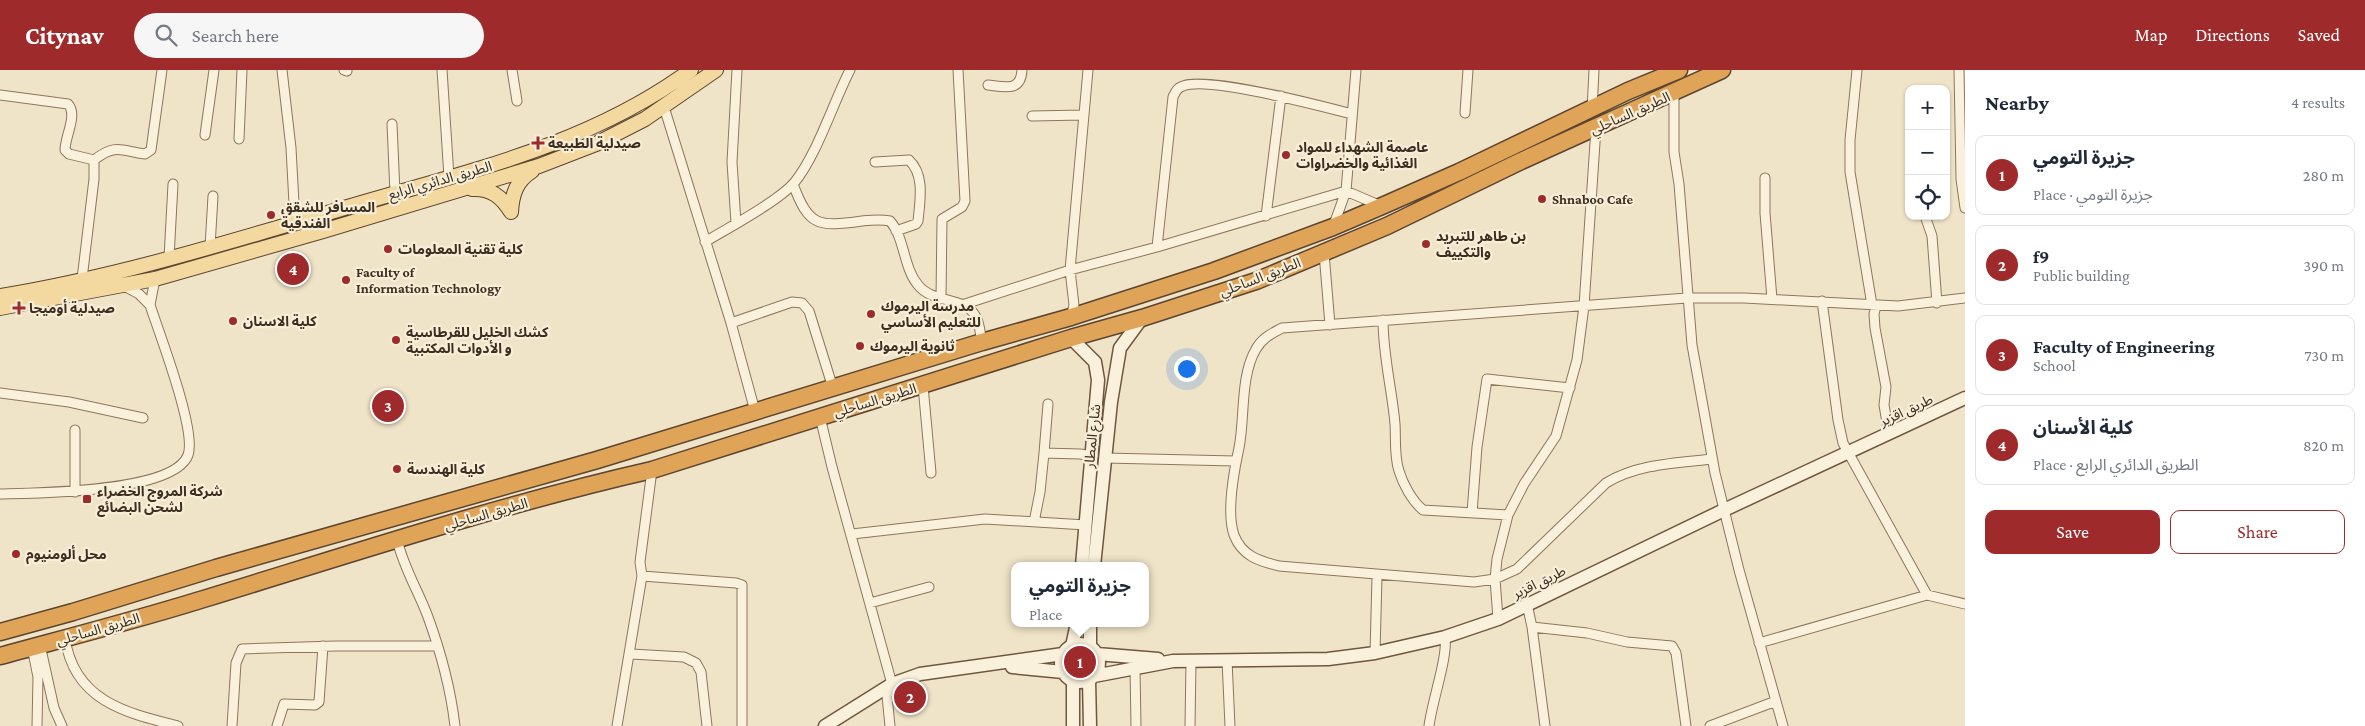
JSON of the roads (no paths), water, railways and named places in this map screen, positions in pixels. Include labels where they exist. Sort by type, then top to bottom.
[{"type":"highway","name":"الطريق الساحلي","points":[[0,632],[551,471],[597,460],[982,342],[1071,317],[1214,271],[1333,227],[1382,206],[1592,110],[1628,91],[1679,70]]},
{"type":"highway","name":"الطريق الساحلي","points":[[0,656],[195,602],[396,539],[555,494],[652,470],[1246,284],[1324,254],[1722,70]]},
{"type":"highway","points":[[597,460],[591,468],[592,474],[594,478],[602,482]]},
{"type":"highway","points":[[551,471],[560,480],[555,494]]},
{"type":"main road","name":"الطريق الدائري الرابع","points":[[0,296],[82,279],[210,247],[549,146],[592,129],[639,105],[691,70]]},
{"type":"main road","name":"الطريق الدائري الرابع","points":[[0,308],[155,279],[539,166],[596,144],[664,107],[716,70]]},
{"type":"main road","points":[[464,189],[479,189],[496,194],[503,200],[511,212],[514,192],[519,182],[539,166]]},
{"type":"street","points":[[0,95],[68,104],[71,108],[72,116],[65,150],[69,154],[94,160],[108,150],[114,149],[125,149],[145,154],[150,150],[162,70]]},
{"type":"street","points":[[205,135],[214,70]]},
{"type":"street","points":[[239,139],[242,70]]},
{"type":"street","points":[[282,70],[291,148],[295,222]]},
{"type":"street","points":[[442,70],[449,177]]},
{"type":"street","points":[[512,70],[517,101]]},
{"type":"street","points":[[736,223],[732,162],[737,70]]},
{"type":"street","points":[[705,242],[793,184],[805,167],[850,70]]},
{"type":"street","points":[[941,299],[942,219],[962,207],[965,200],[958,70]]},
{"type":"street","points":[[988,85],[1009,88],[1017,86],[1021,81],[1022,70]]},
{"type":"street","points":[[1071,317],[1074,305],[1070,270],[1088,70]]},
{"type":"street","points":[[1333,227],[1346,191],[1356,70]]},
{"type":"street","points":[[1465,113],[1468,70]]},
{"type":"street","points":[[1592,110],[1594,70]]},
{"type":"street","points":[[1857,70],[1850,140],[1850,172],[1874,305],[1875,328],[1886,387],[1884,405],[1889,434]]},
{"type":"street","points":[[1959,70],[1965,208]]},
{"type":"street","points":[[1157,247],[1176,90],[1184,85],[1206,85],[1281,96],[1352,114]]},
{"type":"street","points":[[1674,93],[1674,152],[1679,184],[1692,345],[1712,459],[1724,510],[1783,726]]},
{"type":"street","points":[[1266,216],[1281,96]]},
{"type":"street","points":[[664,107],[755,411]]},
{"type":"street","points":[[1032,116],[1083,115]]},
{"type":"street","points":[[392,124],[395,193]]},
{"type":"street","points":[[1498,619],[1495,579],[1497,559],[1508,515],[1524,484],[1556,436],[1577,360],[1584,306],[1596,128]]},
{"type":"street","points":[[82,279],[94,179],[94,160]]},
{"type":"street","points":[[875,162],[909,160],[918,169],[920,180],[918,220],[916,224],[896,230]]},
{"type":"street","points":[[1765,178],[1765,212],[1772,299]]},
{"type":"street","points":[[169,258],[173,184]]},
{"type":"street","points":[[793,184],[801,205],[814,220],[830,225],[883,219],[890,221],[896,230],[918,285],[928,294],[941,299],[966,304],[1070,270],[1266,216],[1346,191],[1382,206]]},
{"type":"street","points":[[210,247],[213,196]]},
{"type":"street","points":[[1926,220],[1932,236],[1937,303]]},
{"type":"street","points":[[1324,254],[1330,326]]},
{"type":"street","points":[[150,305],[155,279]]},
{"type":"street","points":[[0,494],[75,492],[114,487],[150,478],[174,468],[181,464],[188,455],[189,435],[185,417],[150,305],[139,294],[124,286]]},
{"type":"street","points":[[1712,459],[1648,467],[1615,477],[1606,483],[1523,564],[1495,579],[1474,582],[1377,576],[1279,566],[1251,557],[1241,548],[1234,534],[1232,518],[1235,461],[1239,448],[1250,363],[1262,340],[1282,328],[1330,326],[1383,320],[1404,321],[1687,298],[1772,299],[1898,306],[1937,303],[1965,298]]},
{"type":"street","points":[[1822,302],[1839,427],[1843,443],[1927,595]]},
{"type":"street","points":[[730,323],[786,304],[802,303],[809,311],[833,388]]},
{"type":"street","points":[[966,304],[977,319],[982,342]]},
{"type":"street","name":"شارع المطار","points":[[1082,562],[1086,525],[1120,348],[1142,318]]},
{"type":"street","points":[[1383,320],[1383,343],[1395,423],[1397,462],[1405,486],[1423,510],[1508,515]]},
{"type":"street","name":"شارع المطار","points":[[1070,338],[1095,362],[1098,380],[1096,401],[1099,457],[1094,562]]},
{"type":"street","points":[[1472,513],[1487,379],[1570,388]]},
{"type":"street","points":[[923,386],[932,473]]},
{"type":"street","points":[[0,393],[69,402],[143,418]]},
{"type":"street","name":"طريق اقزير","points":[[1092,678],[1173,661],[1320,659],[1375,653],[1445,637],[1498,619],[1724,510],[1849,454],[1965,398]]},
{"type":"street","points":[[1096,401],[1110,402]]},
{"type":"street","points":[[1034,522],[1040,492],[1048,404]]},
{"type":"street","points":[[820,417],[832,468],[852,534],[892,684],[887,696],[890,726]]},
{"type":"street","points":[[75,430],[75,492]]},
{"type":"street","points":[[1044,453],[1080,454],[1099,457],[1235,461]]},
{"type":"street","points":[[617,726],[631,654],[642,576],[640,562],[652,470]]},
{"type":"street","points":[[852,534],[986,519],[1086,525]]},
{"type":"street","points":[[396,539],[401,558],[428,618],[454,726]]},
{"type":"street","points":[[642,576],[742,585],[742,725]]},
{"type":"street","points":[[1375,653],[1377,576]]},
{"type":"street","points":[[870,603],[929,587]]},
{"type":"street","points":[[1759,643],[1927,595],[1965,604]]},
{"type":"street","points":[[1526,604],[1532,627],[1545,726]]},
{"type":"street","points":[[1073,726],[1073,681],[1063,672],[1061,663],[1068,650],[1076,627]]},
{"type":"street","points":[[1090,726],[1092,678],[1100,665],[1094,650],[1091,627]]},
{"type":"street","points":[[1532,627],[1587,633],[1627,642],[1672,646],[1676,653],[1686,726]]},
{"type":"street","points":[[1429,726],[1431,708],[1445,652],[1445,637]]},
{"type":"street","points":[[65,638],[71,664],[87,685],[106,701],[129,713],[178,726]]},
{"type":"street","points":[[825,726],[892,684],[931,672],[990,666],[1068,650],[1081,644],[1094,650],[1173,661]]},
{"type":"street","points":[[36,646],[38,726]]},
{"type":"street","points":[[36,646],[54,708],[62,726]]},
{"type":"street","points":[[232,726],[236,663],[242,649],[323,646],[436,646]]},
{"type":"street","points":[[278,726],[284,704],[315,705],[319,702],[323,646]]},
{"type":"street","points":[[631,654],[684,657],[696,663],[701,672],[707,726]]},
{"type":"street","points":[[1227,660],[1230,726]]},
{"type":"street","points":[[1190,726],[1191,661]]},
{"type":"street","points":[[990,666],[1063,672]]},
{"type":"street","points":[[1135,668],[1136,726]]},
{"type":"street","points":[[1073,681],[1092,678]]},
{"type":"street","points":[[1710,726],[1776,701]]},
{"type":"place","name":"صيدلية الطبيعة","points":[[538,143]]},
{"type":"place","name":"عاصمة الشهداء للمواد الغذائية والخضراوات","points":[[1286,155]]},
{"type":"place","name":"Shnaboo Cafe","points":[[1542,199]]},
{"type":"place","name":"المسافر للشقق الفندقية","points":[[271,215]]},
{"type":"place","name":"بن طاهر للتبريد والتكييف","points":[[1426,244]]},
{"type":"place","name":"كلية تقنية المعلومات","points":[[388,249]]},
{"type":"place","name":"كلية الأسنان","points":[[293,269]]},
{"type":"place","name":"Faculty of Information Technology","points":[[346,280]]},
{"type":"place","name":"صيدلية أوميجا","points":[[19,308]]},
{"type":"place","name":"مدرسة اليرموك للتعليم الأساسي","points":[[871,314]]},
{"type":"place","name":"كلية الاسنان","points":[[233,321]]},
{"type":"place","name":"كشك الخليل للقرطاسية و الأدوات المكتبية","points":[[396,340]]},
{"type":"place","name":"ثانوية اليرموك","points":[[860,346]]},
{"type":"place","name":"Faculty of Engineering","points":[[388,406]]},
{"type":"place","name":"كلية الهندسة","points":[[397,469]]},
{"type":"place","name":"شركة المروج الخضراء لشحن البضائع","points":[[87,499]]},
{"type":"place","name":"محل ألومنيوم","points":[[16,554]]},
{"type":"place","name":"جزيرة التومي","points":[[1080,662]]},
{"type":"place","name":"f9","points":[[910,697]]}]
